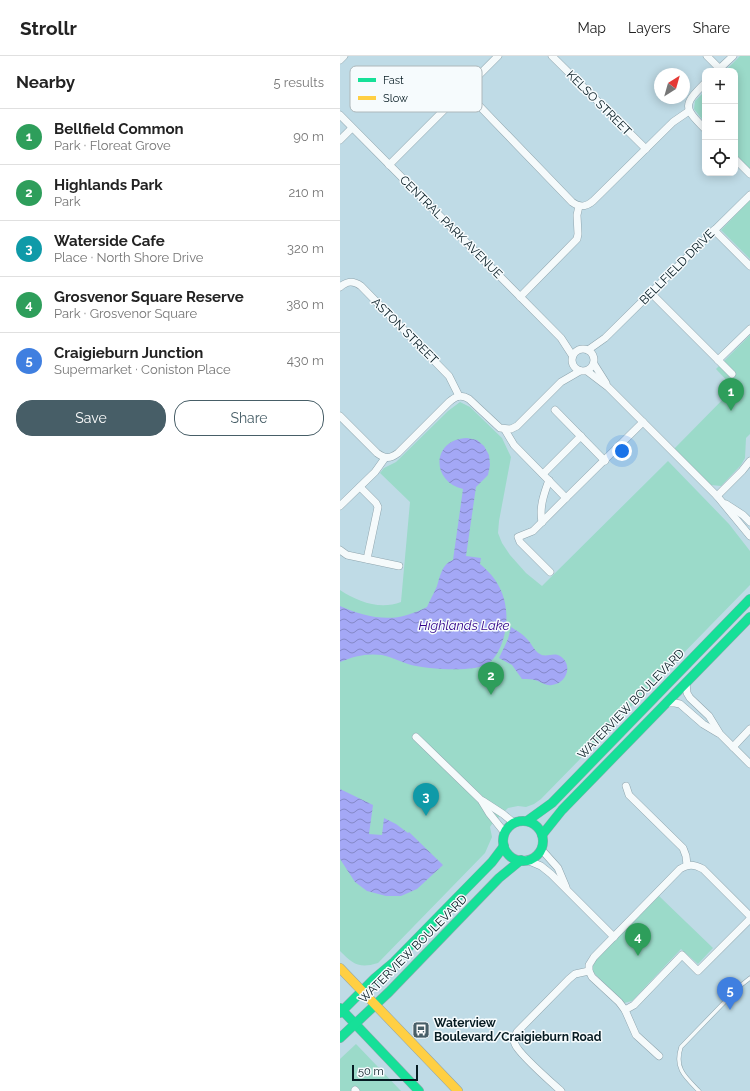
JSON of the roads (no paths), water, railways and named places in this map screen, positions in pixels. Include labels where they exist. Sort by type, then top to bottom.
[{"type":"street","points":[[340,60],[344,56]]},
{"type":"street","points":[[482,72],[498,56]]},
{"type":"street","name":"KELSO STREET","points":[[552,56],[646,149]]},
{"type":"street","points":[[707,56],[717,68]]},
{"type":"street","points":[[721,68],[733,56]]},
{"type":"street","points":[[702,86],[688,104],[689,111],[702,126]]},
{"type":"street","points":[[482,109],[568,197],[579,206],[587,205],[593,201],[673,122],[689,111]]},
{"type":"street","points":[[389,165],[442,112]]},
{"type":"street","name":"CENTRAL PARK AVENUE","points":[[340,115],[561,338],[572,355]]},
{"type":"street","points":[[340,140],[352,128]]},
{"type":"street","points":[[738,162],[750,174]]},
{"type":"street","name":"BELLFIELD DRIVE","points":[[588,350],[605,338],[750,195]]},
{"type":"street","points":[[520,297],[578,239],[577,215],[579,206]]},
{"type":"street","points":[[714,230],[750,266]]},
{"type":"street","name":"ASTON STREET","points":[[340,287],[348,282],[361,286],[449,376],[459,396]]},
{"type":"street","points":[[651,293],[732,374]]},
{"type":"street","points":[[718,360],[750,329]]},
{"type":"street","name":"CENTRAL PARK AVENUE","points":[[561,338],[580,349]]},
{"type":"street","name":"BELLFIELD DRIVE","points":[[594,360],[605,338]]},
{"type":"street","points":[[340,506],[375,472],[385,458],[395,455],[449,402],[459,396],[469,399],[497,426],[505,430],[511,430],[517,426],[561,382],[572,364],[572,355],[580,349],[588,350],[608,387]]},
{"type":"street","points":[[561,382],[590,369],[594,360]]},
{"type":"street","points":[[572,364],[576,370],[583,371],[608,387],[720,499],[750,536]]},
{"type":"street","points":[[555,410],[605,461]]},
{"type":"street","points":[[340,416],[377,453],[385,458]]},
{"type":"street","points":[[550,572],[520,542],[518,537],[530,533],[542,522],[643,422]]},
{"type":"street","points":[[505,430],[511,441],[566,498]]},
{"type":"street","points":[[543,474],[581,436]]},
{"type":"street","points":[[720,499],[750,461]]},
{"type":"street","points":[[542,522],[542,504],[549,480]]},
{"type":"street","points":[[360,487],[378,507],[367,559]]},
{"type":"street","points":[[720,499],[743,515],[750,522]]},
{"type":"street","points":[[340,550],[347,555],[398,566]]},
{"type":"street","name":"WATERVIEW BOULEVARD","points":[[526,821],[552,803],[750,599]]},
{"type":"street","name":"WATERVIEW BOULEVARD","points":[[542,835],[562,810],[750,617]]},
{"type":"street","points":[[686,683],[687,693],[690,698],[709,716],[720,734],[750,764]]},
{"type":"street","points":[[666,703],[680,704],[703,724],[720,734]]},
{"type":"street","points":[[733,747],[750,729]]},
{"type":"street","points":[[416,737],[481,800],[514,823]]},
{"type":"street","points":[[626,786],[629,795],[683,848],[687,864]]},
{"type":"street","points":[[481,800],[505,833]]},
{"type":"street","points":[[524,860],[533,858],[541,849],[542,835],[536,826],[526,821],[520,821],[508,827],[503,840],[504,846],[510,856],[541,866],[614,937]]},
{"type":"street","name":"WATERVIEW BOULEVARD","points":[[341,1011],[374,978],[394,962],[486,868],[504,846]]},
{"type":"street","points":[[541,849],[558,868],[568,892]]},
{"type":"street","name":"WATERVIEW BOULEVARD","points":[[340,1038],[389,992],[499,878],[524,860]]},
{"type":"street","points":[[659,1056],[636,1035],[625,1010],[592,977],[589,971],[589,964],[594,957],[680,869],[687,864],[695,865],[703,869],[750,916]]},
{"type":"street","points":[[625,1010],[634,1005],[682,955],[698,971],[750,919]]},
{"type":"street","points":[[340,968],[458,1091]]},
{"type":"street","points":[[561,1091],[520,1052],[515,1044],[514,1038],[517,1032],[569,979],[575,974],[589,971]]},
{"type":"street","points":[[341,1011],[419,1091]]},
{"type":"lane","points":[[699,1091],[686,1078],[681,1070],[679,1058],[681,1047],[740,986],[750,978]]},
{"type":"water","name":"Highlands Lake","points":[[467,438],[477,440],[484,446],[489,455],[490,465],[488,475],[476,487],[466,556],[481,558],[480,564],[495,579],[502,594],[506,610],[506,627],[504,638],[498,652],[489,663],[473,668],[462,669],[439,669],[411,665],[376,654],[350,658],[340,662],[340,606],[364,615],[382,618],[399,617],[427,607],[444,567],[453,560],[463,489],[452,485],[445,478],[441,470],[440,461],[442,452],[447,445],[455,440]]},
{"type":"water","points":[[511,627],[524,636],[540,654],[557,655],[564,660],[567,664],[567,669],[564,678],[561,681],[557,684],[546,685],[534,680],[522,679],[512,665],[499,658],[508,639]]},
{"type":"water","points":[[340,789],[373,805],[369,834],[382,835],[384,818],[396,824],[408,833],[409,832],[443,865],[417,889],[401,896],[386,896],[367,891],[355,882],[340,859]]},
{"type":"place","name":"Bellfield Common","points":[[731,411]]},
{"type":"place","name":"Highlands Park","points":[[491,695]]},
{"type":"place","name":"Waterside Cafe","points":[[426,816]]},
{"type":"place","name":"Grosvenor Square Reserve","points":[[638,956]]},
{"type":"place","name":"Craigieburn Junction","points":[[730,1010]]},
{"type":"place","name":"Waterview Boulevard/Craigieburn Road","points":[[421,1030]]}]
